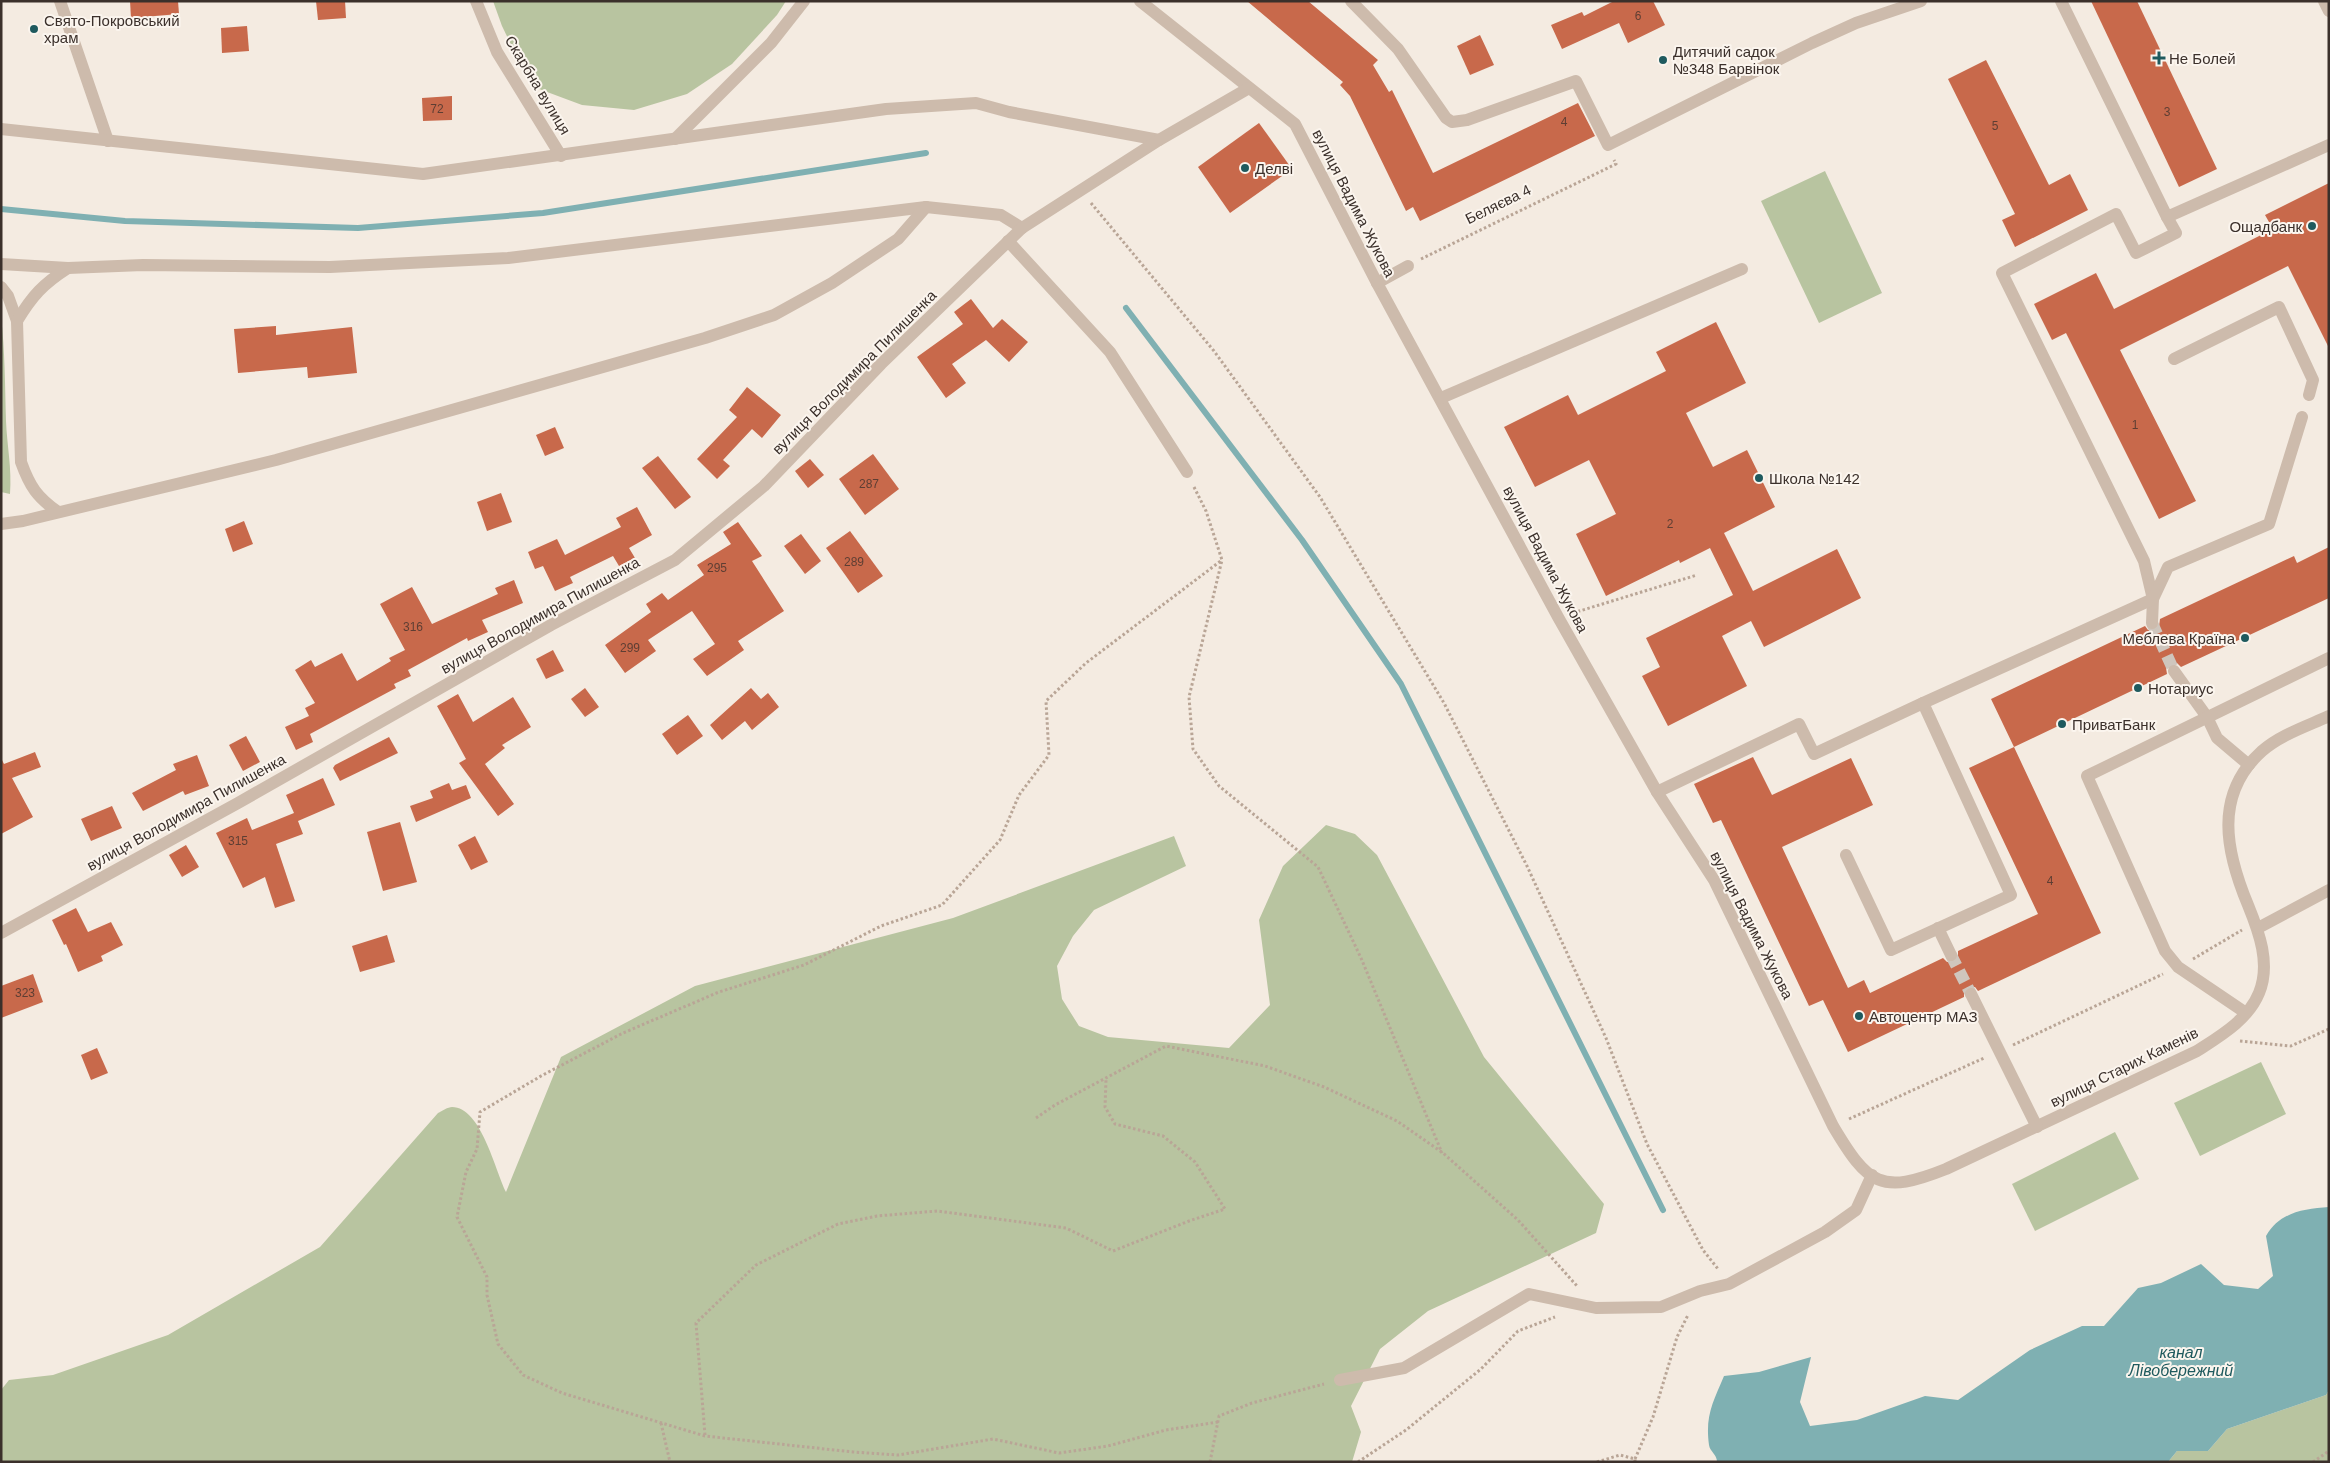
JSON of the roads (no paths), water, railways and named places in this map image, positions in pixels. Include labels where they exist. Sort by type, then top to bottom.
[{"type":"street","points":[[60,1],[108,141]]},
{"type":"street","name":"Скарбна вулиця","points":[[476,1],[497,52],[561,156]]},
{"type":"street","points":[[675,139],[772,43],[804,1]]},
{"type":"street","name":"вулиця Вадима Жукова","points":[[1140,1],[1295,124],[1377,283],[1558,617],[1657,792],[1714,880],[1833,1126],[1854,1161],[1872,1176]]},
{"type":"street","points":[[1351,1],[1398,49],[1446,118],[1452,122],[1467,120],[1576,81],[1608,145],[1812,43],[1856,23],[1921,1]]},
{"type":"street","points":[[2061,1],[2176,233],[2136,253],[2116,214],[2002,274],[2144,562],[2153,599],[2152,623]]},
{"type":"street","points":[[2324,1],[2329,11]]},
{"type":"street","name":"вулиця Володимира Пилишенка","points":[[1,932],[238,803],[551,625],[675,560],[764,486],[881,364],[1022,228],[1159,140],[1248,88]]},
{"type":"street","points":[[1,129],[423,174],[886,109],[976,103],[1009,112],[1159,140]]},
{"type":"street","points":[[2167,216],[2329,145]]},
{"type":"street","points":[[1,524],[276,460],[705,338],[774,315],[832,283],[898,240],[926,207]]},
{"type":"street","points":[[1,264],[68,268],[143,265],[330,267],[508,258],[926,207],[1001,215],[1022,228]]},
{"type":"street","points":[[1008,242],[1110,352],[1188,472]]},
{"type":"street","points":[[1377,283],[1408,266]]},
{"type":"street","points":[[17,321],[30,300],[47,282],[68,268]]},
{"type":"street","points":[[1441,398],[1742,269]]},
{"type":"street","points":[[1,288],[8,296],[17,321],[21,462],[28,482],[41,500],[58,512]]},
{"type":"street","points":[[2174,359],[2279,307],[2313,380],[2309,395]]},
{"type":"street","points":[[1657,792],[1799,724],[1814,754],[1923,702],[2153,599],[2168,567],[2269,524],[2302,417]]},
{"type":"street","points":[[2246,1013],[2178,967],[2164,951],[2086,776],[2329,658]]},
{"type":"street","points":[[2174,671],[2207,717],[2217,738],[2249,765]]},
{"type":"street","points":[[1846,855],[1891,950],[2011,895],[1923,702]]},
{"type":"street","name":"вулиця Старих Каменів","points":[[1872,1176],[1885,1183],[1902,1184],[1916,1181],[2197,1052],[2217,1038],[2246,1013],[2259,993],[2263,980],[2265,960],[2256,925],[2237,878],[2231,854],[2228,831],[2229,809],[2237,784],[2249,765],[2263,750],[2281,738],[2329,716]]},
{"type":"street","points":[[2256,925],[2329,890]]},
{"type":"street","points":[[1938,928],[1951,954]]},
{"type":"street","points":[[1970,994],[2037,1127]]},
{"type":"street","points":[[1340,1380],[1404,1368],[1529,1294],[1596,1308],[1661,1307],[1700,1291],[1729,1284],[1825,1232],[1856,1210],[1872,1176]]},
{"type":"water","name":"канал Лівобережний","points":[[2329,1207],[2329,1390],[2326,1395],[2227,1429],[2208,1451],[2177,1451],[2168,1462],[1717,1462],[1710,1447],[1708,1435],[1709,1417],[1724,1376],[1759,1372],[1811,1357],[1800,1402],[1810,1426],[1857,1420],[1925,1396],[1958,1400],[2030,1350],[2082,1326],[2104,1326],[2138,1288],[2161,1283],[2201,1264],[2224,1285],[2258,1289],[2273,1276],[2266,1236],[2272,1228],[2293,1213]]},
{"type":"waterway","points":[[1,209],[125,221],[358,228],[543,213],[926,153]]},
{"type":"waterway","points":[[1126,308],[1302,540],[1401,684],[1663,1210]]},
{"type":"tunnel","points":[[2152,623],[2174,671]]},
{"type":"tunnel","points":[[1951,955],[1971,994]]},
{"type":"place","name":"Свято-Покровський храм","points":[[34,29]]},
{"type":"place","name":"Не Болей","points":[[2159,58]]},
{"type":"place","name":"Дитячий садок №348 Барвінок","points":[[1663,60]]},
{"type":"place","name":"Делві","points":[[1245,168]]},
{"type":"place","name":"Ощадбанк","points":[[2312,226]]},
{"type":"place","name":"Школа №142","points":[[1759,478]]},
{"type":"place","name":"Меблева Країна","points":[[2245,638]]},
{"type":"place","name":"Нотариус","points":[[2138,688]]},
{"type":"place","name":"ПриватБанк","points":[[2062,724]]},
{"type":"place","name":"Автоцентр МАЗ","points":[[1859,1016]]}]
